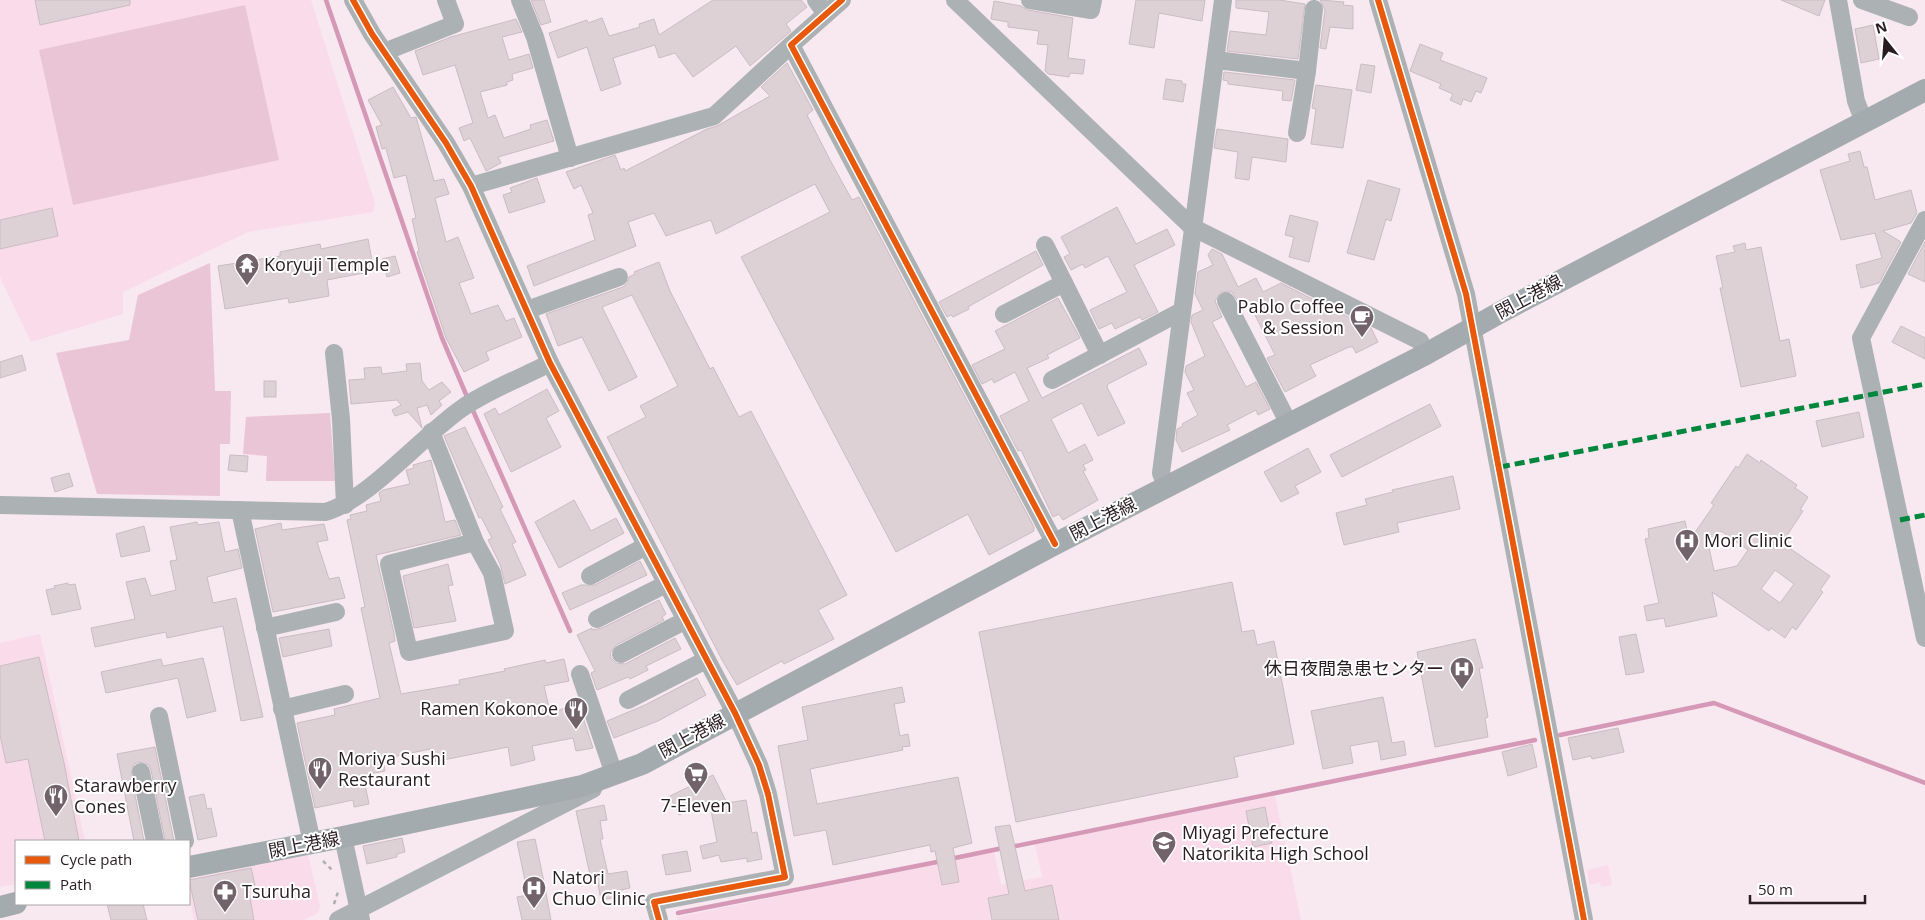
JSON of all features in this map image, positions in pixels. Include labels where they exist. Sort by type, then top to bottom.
[{"type":"main road","name":"閖上港線","points":[[190,864],[315,850],[343,837],[582,786],[642,764],[734,713],[1054,544],[1426,354],[1473,327],[1925,90]]},
{"type":"main road","points":[[0,907],[15,903]]},
{"type":"street","points":[[353,0],[384,52],[446,143],[471,186],[550,363],[686,620],[759,766],[768,794],[785,877],[654,902],[658,920]]},
{"type":"street","points":[[384,52],[455,24],[446,0]]},
{"type":"street","points":[[520,0],[535,37],[570,158]]},
{"type":"street","points":[[471,186],[714,116],[791,45],[821,7],[842,0]]},
{"type":"street","points":[[955,0],[1192,227],[1420,341],[1426,354]]},
{"type":"street","points":[[1030,0],[1091,10],[1093,0]]},
{"type":"street","points":[[1166,487],[1161,473],[1180,312],[1223,0]]},
{"type":"street","points":[[1378,0],[1466,294],[1584,920]]},
{"type":"street","points":[[1838,0],[1856,101],[1864,122]]},
{"type":"street","points":[[1862,0],[1909,17]]},
{"type":"street","points":[[1297,133],[1314,9]]},
{"type":"street","points":[[791,45],[1054,544]]},
{"type":"street","points":[[1216,60],[1307,71]]},
{"type":"street","points":[[1925,220],[1861,338],[1925,638]]},
{"type":"street","points":[[1045,245],[1100,355]]},
{"type":"street","points":[[526,310],[619,277]]},
{"type":"street","points":[[1004,314],[1064,283]]},
{"type":"street","points":[[1226,302],[1289,424]]},
{"type":"street","points":[[1052,380],[1180,312]]},
{"type":"street","points":[[334,353],[345,505]]},
{"type":"street","points":[[0,505],[326,512],[345,505],[431,432],[470,404],[550,363]]},
{"type":"street","points":[[431,432],[475,542],[492,573],[505,630],[409,652],[389,564],[475,542]]},
{"type":"street","points":[[240,510],[282,709],[315,850]]},
{"type":"street","points":[[590,576],[646,546]]},
{"type":"street","points":[[597,619],[666,584]]},
{"type":"street","points":[[265,628],[336,612]]},
{"type":"street","points":[[621,654],[686,620]]},
{"type":"street","points":[[628,700],[706,660]]},
{"type":"street","points":[[580,674],[614,774]]},
{"type":"street","points":[[282,709],[345,694]]},
{"type":"street","points":[[159,716],[185,840]]},
{"type":"street","points":[[335,914],[360,915],[509,833],[642,764]]},
{"type":"street","points":[[141,772],[156,840]]},
{"type":"street","points":[[509,833],[515,816],[512,801]]},
{"type":"street","points":[[343,837],[360,915]]},
{"type":"path","points":[[315,850],[333,870],[335,876]]},
{"type":"path","points":[[335,914],[339,889]]},
{"type":"shaded area","points":[[0,0],[311,0],[375,203],[373,212],[248,232],[123,292],[123,314],[31,342],[0,277]]},
{"type":"shaded area","points":[[245,5],[279,160],[73,205],[39,50]]},
{"type":"shaded area","points":[[210,263],[215,391],[231,391],[230,444],[220,444],[220,496],[97,494],[56,353],[129,340],[138,295]]},
{"type":"shaded area","points":[[330,413],[335,481],[266,481],[267,456],[243,454],[246,417]]},
{"type":"shaded area","points":[[40,634],[85,840],[15,840],[15,884],[0,887],[0,643]]},
{"type":"shaded area","name":"Miyagi Prefecture Natorikita High School","points":[[1275,796],[1301,920],[678,920],[677,917],[994,852],[1001,885],[1042,877],[1035,844]]},
{"type":"shaded area","points":[[308,855],[320,906],[318,913],[304,920],[194,920],[190,899],[190,879]]},
{"type":"shaded area","points":[[1608,865],[1612,885],[1601,887],[1600,882],[1590,885],[1587,870]]},
{"type":"building","points":[[35,0],[130,0],[130,5],[40,25]]},
{"type":"building","points":[[531,0],[544,0],[551,22],[541,25]]},
{"type":"building","points":[[713,0],[801,0],[807,7],[786,24],[791,31],[750,66],[736,46],[693,77],[675,53],[659,58],[655,45],[613,58],[621,84],[601,91],[587,47],[558,58],[549,33],[587,20],[588,23],[602,18],[609,36],[640,27],[639,24],[654,19],[659,35]]},
{"type":"building","points":[[1136,0],[1205,0],[1202,21],[1159,13],[1154,48],[1129,44]]},
{"type":"building","points":[[1236,0],[1279,0],[1305,4],[1298,59],[1227,51],[1230,31],[1266,35],[1269,12],[1236,8]]},
{"type":"building","points":[[1320,0],[1344,2],[1343,5],[1353,6],[1353,29],[1330,27],[1326,49],[1320,48],[1325,10]]},
{"type":"building","points":[[1781,0],[1825,0],[1819,16]]},
{"type":"building","points":[[994,1],[1021,6],[1028,10],[1073,18],[1068,58],[1085,60],[1083,74],[1070,73],[1069,77],[1048,74],[1045,71],[1048,45],[1037,44],[1039,31],[1008,27],[1008,22],[991,19]]},
{"type":"building","points":[[516,19],[522,32],[502,37],[509,60],[529,54],[533,68],[512,74],[513,80],[507,82],[507,85],[480,92],[488,118],[495,115],[504,138],[531,129],[530,125],[547,120],[554,141],[498,157],[501,163],[486,171],[470,138],[464,141],[459,128],[473,123],[455,65],[423,75],[415,51],[451,37]]},
{"type":"building","points":[[1873,25],[1879,59],[1861,63],[1855,29]]},
{"type":"building","points":[[1420,44],[1443,53],[1440,60],[1487,78],[1481,93],[1476,91],[1471,102],[1463,99],[1461,105],[1450,100],[1453,94],[1439,88],[1441,84],[1410,71]]},
{"type":"building","points":[[787,63],[813,110],[807,115],[830,160],[852,200],[859,197],[1034,527],[1034,531],[989,555],[968,514],[896,552],[741,257],[830,212],[815,184],[716,234],[711,220],[666,236],[654,213],[628,222],[636,246],[534,286],[527,266],[595,240],[588,215],[593,213],[581,185],[574,189],[566,172],[615,155],[621,170],[624,168],[625,171],[707,129],[717,126],[770,96],[761,87]]},
{"type":"building","points":[[1361,64],[1375,66],[1371,93],[1356,90]]},
{"type":"building","points":[[1224,72],[1295,80],[1291,101],[1282,100],[1283,91],[1228,84],[1228,81],[1223,80]]},
{"type":"building","points":[[1166,79],[1182,81],[1182,84],[1186,84],[1183,102],[1163,99]]},
{"type":"building","points":[[1316,85],[1352,90],[1343,148],[1311,144],[1316,109],[1312,108]]},
{"type":"building","points":[[393,87],[411,118],[416,117],[434,181],[444,179],[449,194],[435,198],[446,242],[458,237],[474,278],[459,283],[471,314],[498,305],[506,321],[514,318],[522,337],[486,352],[489,360],[464,372],[446,338],[417,252],[419,251],[412,219],[416,218],[406,175],[394,178],[386,148],[382,149],[376,127],[382,125],[368,100]]},
{"type":"building","points":[[1217,129],[1288,139],[1286,162],[1252,157],[1249,180],[1235,178],[1238,152],[1214,148]]},
{"type":"building","points":[[1860,151],[1864,167],[1867,167],[1875,200],[1911,190],[1917,213],[1911,223],[1883,231],[1901,242],[1879,283],[1861,288],[1856,265],[1882,258],[1875,233],[1841,240],[1820,170],[1850,161],[1848,154]]},
{"type":"building","points":[[537,178],[545,202],[509,213],[503,195],[512,192],[510,188]]},
{"type":"building","points":[[1368,180],[1400,189],[1391,221],[1386,219],[1374,260],[1347,253]]},
{"type":"building","points":[[1117,207],[1136,244],[1167,229],[1175,245],[1134,265],[1158,312],[1142,320],[1140,317],[1115,329],[1112,323],[1099,329],[1090,310],[1127,292],[1108,256],[1085,268],[1083,264],[1071,270],[1064,257],[1070,254],[1061,237]]},
{"type":"building","points":[[52,208],[58,236],[0,249],[0,220]]},
{"type":"building","points":[[1290,215],[1318,222],[1309,262],[1289,257],[1294,237],[1285,235]]},
{"type":"building","points":[[368,239],[374,271],[327,280],[329,296],[289,303],[288,298],[225,309],[218,266],[280,256],[280,252],[320,244],[321,249]]},
{"type":"building","points":[[1925,242],[1925,282],[1908,274]]},
{"type":"building","points":[[1745,243],[1746,250],[1761,247],[1780,341],[1789,339],[1796,376],[1741,387],[1720,288],[1723,288],[1716,256],[1735,252],[1733,246]]},
{"type":"building","points":[[1212,249],[1222,254],[1238,287],[1256,278],[1263,292],[1281,283],[1314,300],[1319,310],[1327,306],[1352,319],[1356,327],[1363,324],[1371,328],[1378,342],[1356,353],[1353,347],[1349,347],[1310,365],[1316,376],[1285,392],[1267,358],[1275,355],[1249,303],[1241,307],[1232,292],[1221,292],[1215,301],[1222,317],[1212,322],[1246,387],[1256,382],[1270,409],[1258,415],[1256,410],[1227,425],[1230,430],[1182,452],[1176,440],[1177,429],[1198,415],[1187,393],[1194,390],[1185,372],[1186,366],[1205,356],[1191,322],[1192,315],[1203,310],[1195,294],[1198,272],[1213,265],[1208,255]]},
{"type":"building","points":[[1036,251],[1043,265],[973,304],[968,307],[969,309],[953,317],[951,315],[947,317],[939,302]]},
{"type":"building","points":[[395,256],[400,273],[387,277],[382,259]]},
{"type":"building","points":[[659,262],[670,291],[710,369],[713,367],[739,417],[751,411],[847,595],[818,610],[834,639],[784,664],[782,661],[737,685],[722,660],[607,437],[646,417],[640,406],[678,386],[632,295],[602,307],[637,377],[609,391],[582,337],[558,346],[546,314],[623,287],[629,277],[635,274],[634,272]]},
{"type":"building","points":[[1058,298],[1080,338],[1047,355],[1049,358],[1027,368],[1042,398],[1139,348],[1147,364],[1108,384],[1107,387],[1125,423],[1098,436],[1082,403],[1051,419],[1068,453],[1085,444],[1093,460],[1083,465],[1086,470],[1083,471],[1098,500],[1063,520],[1059,514],[1053,517],[1021,450],[1018,451],[1000,416],[1029,401],[1015,372],[994,383],[992,379],[982,384],[972,365],[1005,349],[995,331]]},
{"type":"building","points":[[1901,326],[1925,338],[1925,359],[1892,342]]},
{"type":"building","points":[[22,355],[26,370],[0,378],[0,362]]},
{"type":"building","points":[[420,363],[422,381],[429,390],[442,382],[451,392],[439,401],[442,405],[431,415],[427,405],[417,408],[422,428],[408,412],[395,416],[392,410],[401,405],[397,400],[351,404],[349,380],[365,379],[364,368],[381,367],[382,374],[407,371],[406,364]]},
{"type":"building","points":[[264,381],[276,381],[276,397],[264,397]]},
{"type":"building","points":[[547,389],[559,411],[546,418],[561,447],[511,472],[484,414],[495,408],[499,415]]},
{"type":"building","points":[[1430,404],[1441,426],[1342,477],[1330,455]]},
{"type":"building","points":[[1859,412],[1864,437],[1822,447],[1816,421]]},
{"type":"building","points":[[465,427],[503,507],[500,509],[516,542],[512,544],[526,575],[505,584],[500,564],[488,540],[492,538],[481,517],[479,518],[444,436]]},
{"type":"building","points":[[1308,448],[1321,472],[1295,486],[1299,493],[1281,502],[1264,472]]},
{"type":"building","points":[[1747,454],[1760,463],[1761,460],[1797,485],[1795,488],[1808,497],[1800,510],[1803,511],[1782,543],[1830,576],[1820,590],[1823,592],[1796,630],[1792,627],[1785,638],[1771,628],[1769,631],[1712,592],[1717,616],[1666,627],[1664,618],[1647,621],[1644,606],[1659,603],[1645,539],[1649,538],[1648,529],[1685,521],[1689,541],[1714,505],[1711,503],[1736,466],[1738,468]],"holes":[[[1721,531],[1748,550],[1737,566],[1714,571],[1707,538],[1716,536]],[[1775,570],[1794,584],[1780,603],[1761,589]]]},
{"type":"building","points":[[230,455],[248,456],[247,472],[228,470]]},
{"type":"building","points":[[431,460],[445,522],[455,520],[461,535],[376,555],[394,633],[395,641],[389,643],[401,694],[460,684],[459,680],[505,671],[504,669],[545,660],[546,663],[564,659],[569,681],[544,686],[550,712],[579,705],[593,748],[576,751],[573,738],[532,746],[535,760],[511,766],[508,747],[433,762],[430,749],[383,759],[385,771],[363,775],[369,804],[354,807],[353,800],[315,808],[297,723],[335,715],[334,709],[380,698],[361,608],[365,607],[347,520],[351,519],[350,515],[367,511],[366,505],[381,501],[379,493],[383,490],[410,484],[406,470],[414,468],[413,465]]},
{"type":"building","points":[[69,473],[73,486],[55,492],[51,478]]},
{"type":"building","points":[[1453,476],[1460,509],[1397,523],[1399,532],[1344,545],[1336,513],[1367,505],[1365,499],[1393,492],[1392,490]]},
{"type":"building","points":[[574,500],[591,531],[616,518],[624,533],[559,568],[535,522]]},
{"type":"building","points":[[197,522],[198,525],[219,522],[225,552],[238,549],[242,568],[207,577],[213,603],[236,598],[263,717],[241,721],[223,626],[167,638],[166,632],[95,647],[91,628],[135,619],[126,582],[145,578],[151,596],[176,590],[170,561],[177,560],[170,527]]},
{"type":"building","points":[[281,523],[282,530],[324,524],[328,540],[317,542],[329,579],[339,577],[345,598],[273,612],[255,529]]},
{"type":"building","points":[[144,526],[150,551],[121,557],[116,534]]},
{"type":"building","points":[[640,561],[647,575],[570,610],[562,593],[581,585],[595,585]]},
{"type":"building","points":[[448,564],[453,585],[448,586],[456,621],[414,628],[403,576]]},
{"type":"building","points":[[1232,582],[1242,632],[1254,630],[1257,645],[1274,641],[1294,744],[1234,757],[1238,777],[1016,822],[979,632]]},
{"type":"building","points":[[68,583],[68,585],[75,584],[81,609],[52,615],[46,590]]},
{"type":"building","points":[[659,600],[666,614],[662,617],[664,620],[616,645],[610,653],[611,658],[616,663],[625,664],[675,638],[681,649],[646,666],[648,670],[630,679],[628,677],[597,690],[591,673],[595,671],[577,635],[592,628],[592,630],[602,628]]},
{"type":"building","points":[[329,629],[332,646],[283,657],[279,638]]},
{"type":"building","points":[[1636,634],[1644,672],[1626,675],[1619,637]]},
{"type":"building","points":[[1475,639],[1483,668],[1479,668],[1488,717],[1485,718],[1488,737],[1435,747],[1417,652]]},
{"type":"building","points":[[39,657],[64,763],[79,840],[45,840],[28,759],[6,763],[0,735],[0,666]]},
{"type":"building","points":[[203,658],[216,711],[187,718],[178,678],[106,693],[101,672],[161,659],[163,666]]},
{"type":"building","points":[[697,678],[706,695],[658,721],[614,738],[607,721],[645,705]]},
{"type":"building","points":[[902,687],[905,702],[894,704],[900,736],[908,734],[910,746],[902,747],[903,750],[810,769],[817,804],[958,777],[972,843],[953,848],[959,882],[942,885],[935,851],[931,852],[930,845],[833,865],[826,830],[794,836],[778,746],[808,740],[802,707]]},
{"type":"building","points":[[1383,697],[1392,743],[1404,741],[1406,755],[1381,760],[1378,741],[1350,746],[1353,763],[1323,769],[1311,711]]},
{"type":"building","points":[[1618,728],[1624,752],[1592,759],[1591,756],[1573,760],[1568,738]]},
{"type":"building","points":[[1532,744],[1537,767],[1508,776],[1502,752]]},
{"type":"building","points":[[155,747],[174,840],[165,840],[151,770],[149,765],[139,762],[134,764],[131,774],[144,840],[134,840],[117,754]]},
{"type":"building","points":[[713,775],[727,803],[746,800],[752,833],[757,832],[762,859],[747,862],[747,858],[721,862],[719,855],[703,859],[700,846],[717,842],[709,800],[679,815],[670,796]]},
{"type":"building","points":[[204,794],[207,809],[211,808],[217,836],[198,840],[189,797]]},
{"type":"building","points":[[604,805],[607,820],[600,821],[603,839],[600,839],[608,874],[627,871],[630,888],[621,890],[622,896],[601,900],[596,874],[590,875],[576,811]]},
{"type":"building","points":[[1265,807],[1272,843],[1253,847],[1246,811]]},
{"type":"building","points":[[1010,825],[1025,891],[1052,885],[1059,920],[992,920],[988,898],[1009,894],[995,827]]},
{"type":"building","points":[[402,838],[405,852],[397,854],[397,857],[367,864],[363,846]]},
{"type":"building","points":[[535,839],[551,920],[522,920],[517,897],[528,895],[517,842]]},
{"type":"building","points":[[687,851],[691,871],[666,875],[662,855]]},
{"type":"building","points":[[251,868],[255,885],[248,887],[254,920],[198,920],[190,880]]},
{"type":"building","points":[[107,905],[143,905],[147,920],[111,920]]},
{"type":"waterway","points":[[326,0],[442,338],[468,399]]},
{"type":"waterway","points":[[471,406],[570,631]]},
{"type":"waterway","points":[[1560,735],[1714,703],[1925,783]]},
{"type":"waterway","points":[[1011,847],[1535,740]]},
{"type":"waterway","points":[[950,859],[1003,848]]},
{"type":"waterway","points":[[678,913],[942,861]]},
{"type":"marked path","points":[[1500,467],[1925,384]]},
{"type":"marked path","points":[[1900,520],[1925,515]]},
{"type":"cycle path","points":[[353,0],[372,34],[446,143],[471,186],[550,363],[735,713],[759,765],[768,794],[785,877],[654,902],[659,920]]},
{"type":"cycle path","points":[[842,0],[791,45],[1055,544]]},
{"type":"cycle path","points":[[1378,0],[1466,294],[1584,920]]},
{"type":"place","name":"Koryuji Temple","points":[[247,286]]},
{"type":"place","name":"Pablo Coffee & Session","points":[[1362,338]]},
{"type":"place","name":"Mori Clinic","points":[[1687,562]]},
{"type":"place","name":"休日夜間急患センター","points":[[1462,690]]},
{"type":"place","name":"Ramen Kokonoe","points":[[576,730]]},
{"type":"place","name":"Moriya Sushi Restaurant","points":[[320,790]]},
{"type":"place","name":"7-Eleven","points":[[696,795]]},
{"type":"place","name":"Starawberry Cones","points":[[56,817]]},
{"type":"place","name":"Miyagi Prefecture Natorikita High School","points":[[1164,864]]},
{"type":"place","name":"Natori Chuo Clinic","points":[[534,909]]},
{"type":"place","name":"Tsuruha","points":[[225,913]]}]
